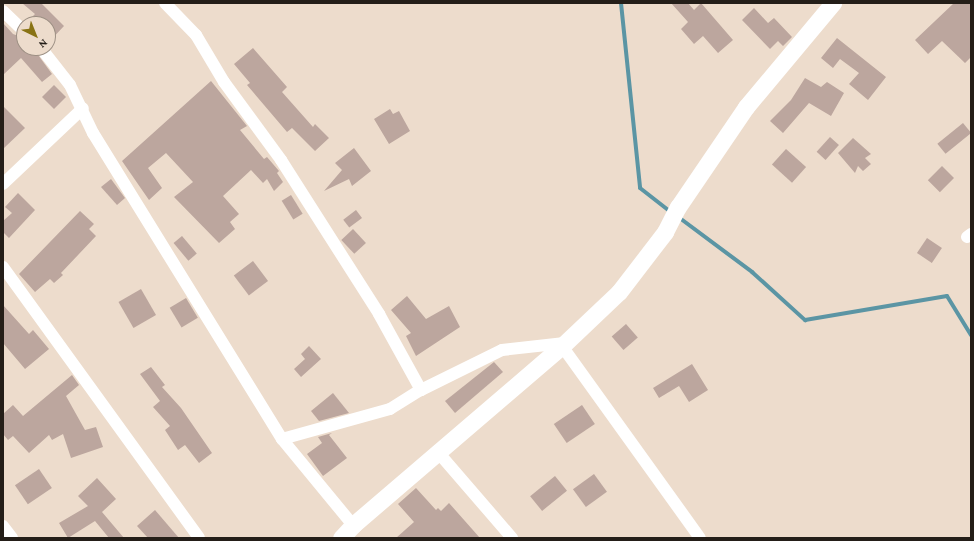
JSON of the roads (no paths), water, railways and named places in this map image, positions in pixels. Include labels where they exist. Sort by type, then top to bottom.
[{"type":"street","points":[[165,3],[196,35],[224,82],[281,160],[379,314],[421,390]]},
{"type":"street","points":[[341,538],[352,525],[437,451],[564,345],[619,292],[665,232],[678,207],[746,107],[833,3]]},
{"type":"street","points":[[3,11],[16,23]]},
{"type":"street","points":[[47,56],[70,85],[83,108],[93,133],[282,439],[352,525]]},
{"type":"street","points":[[3,184],[83,108]]},
{"type":"street","points":[[3,267],[199,538]]},
{"type":"street","points":[[282,439],[390,409],[421,390],[502,350],[564,345]]},
{"type":"street","points":[[564,345],[700,538]]},
{"type":"street","points":[[437,451],[512,538]]},
{"type":"street","points":[[3,526],[12,538]]},
{"type":"waterway","points":[[621,3],[640,188],[671,212]]},
{"type":"waterway","points":[[677,216],[752,272],[805,320],[947,296],[971,335]]}]
